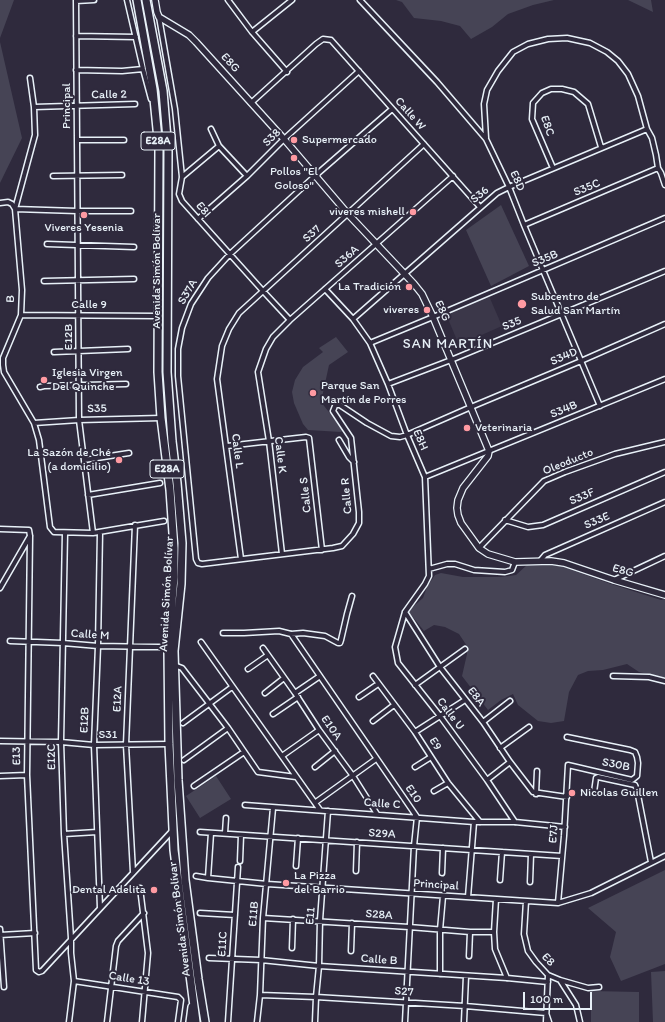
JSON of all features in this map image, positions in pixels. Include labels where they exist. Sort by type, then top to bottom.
[{"type":"highway","name":"Avenida Simón Bolívar","points":[[137,0],[153,89],[159,149],[158,372],[161,418],[170,490],[174,548],[174,577],[168,648],[169,744],[174,850],[196,1022]]},
{"type":"highway","name":"Avenida Simón Bolívar","points":[[146,0],[163,90],[168,151],[167,372],[182,544],[179,610],[174,651],[178,780],[185,880],[204,1022]]},
{"type":"highway","points":[[159,193],[161,210],[164,212],[168,211]]},
{"type":"highway","points":[[190,1022],[193,997]]},
{"type":"street","points":[[76,0],[94,0]]},
{"type":"street","name":"Principal","points":[[76,0],[77,211]]},
{"type":"street","points":[[127,0],[143,69],[154,105]]},
{"type":"street","points":[[155,0],[172,92],[163,90]]},
{"type":"street","points":[[228,0],[252,32],[287,72],[251,103]]},
{"type":"street","points":[[252,32],[292,0]]},
{"type":"street","name":"E8D","points":[[360,0],[437,82],[486,139],[509,187],[600,406]]},
{"type":"street","name":"E8G","points":[[159,17],[192,38],[316,175],[348,214],[422,294],[489,451],[488,456],[462,488],[457,508],[463,527],[479,548],[488,554],[515,562],[540,561],[564,563],[614,580],[665,594]]},
{"type":"street","points":[[76,36],[136,38]]},
{"type":"street","points":[[486,139],[484,104],[487,90],[498,71],[513,52],[528,44],[548,38],[567,38],[590,43],[607,52],[618,61],[628,74],[638,96],[646,129],[652,138],[658,168],[665,185]]},
{"type":"street","name":"Calle W","points":[[287,72],[316,44],[323,39],[331,40],[480,207]]},
{"type":"street","points":[[76,70],[122,71],[143,69]]},
{"type":"street","name":"S38","points":[[198,219],[247,176],[359,71]]},
{"type":"street","name":"B","points":[[30,78],[34,107],[35,135],[15,209],[22,290],[21,315],[3,358],[3,365],[4,372],[34,422],[39,440],[52,530],[54,532],[65,533]]},
{"type":"street","name":"E8C","points":[[553,168],[532,119],[534,103],[542,93],[550,89],[562,89],[574,92],[588,104],[601,147]]},
{"type":"street","name":"E8I","points":[[172,92],[182,177],[179,194],[182,201],[290,320]]},
{"type":"street","name":"Calle 2","points":[[34,107],[135,104]]},
{"type":"street","name":"S37A","points":[[198,563],[196,559],[178,376],[178,350],[182,328],[191,304],[208,278],[230,254],[392,108]]},
{"type":"street","points":[[211,129],[219,146],[247,176]]},
{"type":"street","name":"S36","points":[[352,319],[497,193],[601,147],[646,129]]},
{"type":"street","points":[[77,140],[124,140]]},
{"type":"street","name":"S37","points":[[222,346],[229,329],[239,313],[424,144]]},
{"type":"street","points":[[182,177],[219,146]]},
{"type":"street","name":"S35C","points":[[524,225],[658,168]]},
{"type":"street","points":[[53,176],[122,175]]},
{"type":"street","name":"S36A","points":[[262,359],[273,337],[290,320],[453,176]]},
{"type":"street","points":[[0,203],[8,202],[12,204],[15,209],[131,211]]},
{"type":"street","name":"E12B","points":[[77,211],[79,351],[78,420],[93,533]]},
{"type":"street","name":"S35B","points":[[370,343],[665,218]]},
{"type":"street","points":[[47,244],[134,246]]},
{"type":"street","name":"S35","points":[[388,384],[562,315],[665,271]]},
{"type":"street","points":[[44,281],[134,279]]},
{"type":"street","name":"E8H","points":[[325,289],[352,319],[370,343],[425,477],[429,569],[428,576],[425,584],[405,612]]},
{"type":"street","name":"Calle 9","points":[[21,315],[158,316]]},
{"type":"street","name":"S34D","points":[[407,435],[665,324]]},
{"type":"street","name":"Calle L","points":[[222,346],[217,379],[241,559]]},
{"type":"street","points":[[54,352],[128,349]]},
{"type":"street","name":"Calle K","points":[[262,359],[258,372],[269,441],[282,554]]},
{"type":"street","name":"S34B","points":[[425,477],[665,379]]},
{"type":"street","points":[[40,387],[126,384]]},
{"type":"street","name":"Calle R","points":[[198,563],[202,564],[322,550],[342,546],[353,534],[359,523],[359,512],[351,438],[333,411],[335,406],[340,405],[390,436],[400,437],[407,435]]},
{"type":"street","name":"S35","points":[[34,422],[161,418]]},
{"type":"street","name":"Calle S","points":[[269,441],[306,437],[309,438],[322,550]]},
{"type":"street","points":[[339,440],[349,457],[354,462]]},
{"type":"street","points":[[227,446],[269,441]]},
{"type":"street","name":"Oleoducto","points":[[479,548],[544,481],[614,454],[665,442]]},
{"type":"street","points":[[84,460],[129,454]]},
{"type":"street","name":"S33F","points":[[505,520],[528,527],[542,525],[665,472]]},
{"type":"street","points":[[88,495],[160,483]]},
{"type":"street","name":"S33E","points":[[540,561],[545,555],[665,502]]},
{"type":"street","points":[[65,533],[93,533],[164,521]]},
{"type":"street","name":"E12A","points":[[133,872],[126,744],[135,525]]},
{"type":"street","points":[[0,528],[29,530],[30,536],[0,588]]},
{"type":"street","name":"E12B","points":[[100,532],[98,646],[94,745],[100,908]]},
{"type":"street","name":"E12C","points":[[65,533],[61,742],[64,834],[74,981]]},
{"type":"street","name":"E13","points":[[30,536],[27,776],[36,970],[39,972],[42,971],[71,938]]},
{"type":"street","points":[[614,580],[665,556]]},
{"type":"street","points":[[429,569],[447,564],[455,564],[474,570],[505,572],[512,570],[515,562]]},
{"type":"street","points":[[223,633],[279,631],[291,634],[304,632],[325,636],[340,643],[352,596]]},
{"type":"street","name":"E8A","points":[[405,612],[440,667],[483,722],[510,762],[535,793]]},
{"type":"street","name":"Calle U","points":[[405,612],[395,647],[398,663],[440,716],[487,780],[515,822]]},
{"type":"street","name":"E10","points":[[291,634],[417,817],[404,1022]]},
{"type":"street","name":"Calle M","points":[[10,641],[168,648]]},
{"type":"street","points":[[201,642],[296,777],[316,802],[320,810]]},
{"type":"street","name":"E10A","points":[[262,648],[353,776],[377,814]]},
{"type":"street","points":[[415,685],[465,649]]},
{"type":"street","points":[[248,669],[268,655]]},
{"type":"street","points":[[174,665],[182,668],[228,728],[258,772],[296,777]]},
{"type":"street","points":[[273,714],[320,676]]},
{"type":"street","name":"E9","points":[[373,676],[415,732],[448,782],[480,822]]},
{"type":"street","points":[[612,676],[649,677],[665,681]]},
{"type":"street","points":[[265,693],[284,678]]},
{"type":"street","points":[[359,697],[378,684]]},
{"type":"street","points":[[183,723],[232,687]]},
{"type":"street","points":[[415,732],[465,700]]},
{"type":"street","points":[[483,722],[510,701]]},
{"type":"street","points":[[373,720],[394,705]]},
{"type":"street","points":[[500,748],[529,727]]},
{"type":"street","points":[[184,760],[228,728]]},
{"type":"street","points":[[282,756],[319,730]]},
{"type":"street","name":"S30B","points":[[567,737],[630,750],[635,752],[638,763],[636,776],[632,780],[568,765]]},
{"type":"street","name":"S31","points":[[0,740],[61,742],[94,745],[169,744]]},
{"type":"street","points":[[315,767],[335,751]]},
{"type":"street","points":[[194,786],[244,752]]},
{"type":"street","points":[[415,767],[431,757]]},
{"type":"street","points":[[316,802],[376,759]]},
{"type":"street","points":[[487,780],[510,762]]},
{"type":"street","name":"E7J","points":[[558,904],[567,797],[568,765]]},
{"type":"street","points":[[537,771],[535,793],[567,797]]},
{"type":"street","points":[[0,776],[27,776]]},
{"type":"street","points":[[594,792],[596,778],[598,777],[635,785],[651,862]]},
{"type":"street","points":[[434,791],[448,782]]},
{"type":"street","name":"Calle C","points":[[245,805],[474,822],[515,822],[564,827]]},
{"type":"street","name":"E11B","points":[[257,1022],[260,995],[263,918],[273,808]]},
{"type":"street","name":"E11","points":[[315,1022],[316,997],[320,966],[320,920],[328,811]]},
{"type":"street","points":[[225,833],[226,818]]},
{"type":"street","points":[[468,897],[474,822]]},
{"type":"street","points":[[71,938],[173,830]]},
{"type":"street","points":[[64,834],[97,832]]},
{"type":"street","name":"S29A","points":[[200,832],[562,856]]},
{"type":"street","points":[[208,878],[211,833]]},
{"type":"street","points":[[240,861],[241,835]]},
{"type":"street","points":[[296,866],[298,838]]},
{"type":"street","points":[[356,871],[357,842]]},
{"type":"street","points":[[442,873],[443,848]]},
{"type":"street","points":[[500,880],[502,852]]},
{"type":"street","points":[[530,882],[531,854]]},
{"type":"street","name":"Principal","points":[[196,876],[267,884],[558,904],[591,893],[665,856]]},
{"type":"street","name":"E11C","points":[[228,1022],[238,867]]},
{"type":"street","points":[[140,888],[148,953],[146,992],[142,1022]]},
{"type":"street","points":[[440,974],[440,930],[443,896]]},
{"type":"street","points":[[496,899],[494,932],[496,952],[507,978]]},
{"type":"street","name":"E8","points":[[526,901],[524,939],[528,951],[548,975],[560,980],[576,1005],[580,1022]]},
{"type":"street","points":[[106,1022],[116,946],[118,941],[144,912]]},
{"type":"street","points":[[200,913],[235,915]]},
{"type":"street","name":"S28A","points":[[263,918],[320,920],[440,930],[494,932]]},
{"type":"street","points":[[292,948],[293,919]]},
{"type":"street","points":[[350,951],[352,923]]},
{"type":"street","points":[[0,929],[4,987]]},
{"type":"street","points":[[469,956],[470,932]]},
{"type":"street","points":[[0,935],[35,934]]},
{"type":"street","name":"Calle B","points":[[209,958],[261,960],[320,966],[548,982]]},
{"type":"street","points":[[546,1022],[548,975]]},
{"type":"street","points":[[464,1022],[466,976]]},
{"type":"street","points":[[560,980],[588,988],[599,987]]},
{"type":"street","points":[[69,1022],[74,981]]},
{"type":"street","name":"Calle 13","points":[[74,981],[180,998],[178,1022]]},
{"type":"street","name":"S27","points":[[260,995],[406,1002],[546,1013]]},
{"type":"street","points":[[546,1013],[549,1022]]},
{"type":"shaded area","points":[[0,0],[14,0],[0,38]]},
{"type":"shaded area","points":[[396,0],[554,0],[533,5],[508,14],[492,27],[471,39],[460,26],[441,21],[414,18],[402,2]]},
{"type":"shaded area","points":[[628,0],[651,0],[653,12]]},
{"type":"shaded area","points":[[0,42],[22,138],[0,183]]},
{"type":"shaded area","points":[[501,205],[529,266],[491,286],[466,230]]},
{"type":"shaded area","points":[[489,296],[502,326],[459,345],[446,314]]},
{"type":"shaded area","points":[[336,337],[348,352],[329,365],[321,402],[343,430],[341,432],[308,430],[303,424],[294,403],[292,392],[295,380],[303,367],[323,352],[319,348]]},
{"type":"shaded area","points":[[555,564],[661,600],[665,599],[665,678],[639,672],[627,664],[603,670],[588,671],[578,675],[569,692],[564,721],[551,723],[538,721],[518,705],[513,694],[501,700],[488,710],[462,676],[467,654],[467,646],[459,634],[445,627],[434,625],[424,631],[408,611],[423,598],[427,587],[435,575],[441,573],[463,577],[501,577],[516,575],[527,565]]},
{"type":"shaded area","points":[[216,776],[231,799],[200,818],[186,796]]},
{"type":"shaded area","points":[[665,870],[665,964],[621,981],[610,957],[616,932],[588,908]]},
{"type":"shaded area","points":[[665,971],[665,1022],[653,1022],[651,972]]},
{"type":"shaded area","points":[[591,991],[639,992],[639,1022],[591,1022]]},
{"type":"place","name":"Supermercado","points":[[294,140]]},
{"type":"place","name":"Pollos \"El Goloso\"","points":[[294,158]]},
{"type":"place","name":"viveres mishell","points":[[413,212]]},
{"type":"place","name":"Viveres Yesenia","points":[[84,215]]},
{"type":"place","name":"La Tradición","points":[[409,287]]},
{"type":"place","name":"Subcentro de Salud San Martín","points":[[522,304]]},
{"type":"place","name":"viveres","points":[[427,310]]},
{"type":"place","name":"Iglesia Virgen Del Quinche","points":[[44,380]]},
{"type":"place","name":"Parque San Martín de Porres","points":[[313,393]]},
{"type":"place","name":"Veterinaria","points":[[467,428]]},
{"type":"place","name":"La Sazón de Ché (a domicilio)","points":[[119,460]]},
{"type":"place","name":"Nicolas Guillen","points":[[572,793]]},
{"type":"place","name":"La Pizza del Barrio","points":[[286,883]]},
{"type":"place","name":"Dental Adelita","points":[[154,890]]},
{"type":"district","name":"SAN MARTÍN","points":[[448,344]]}]
